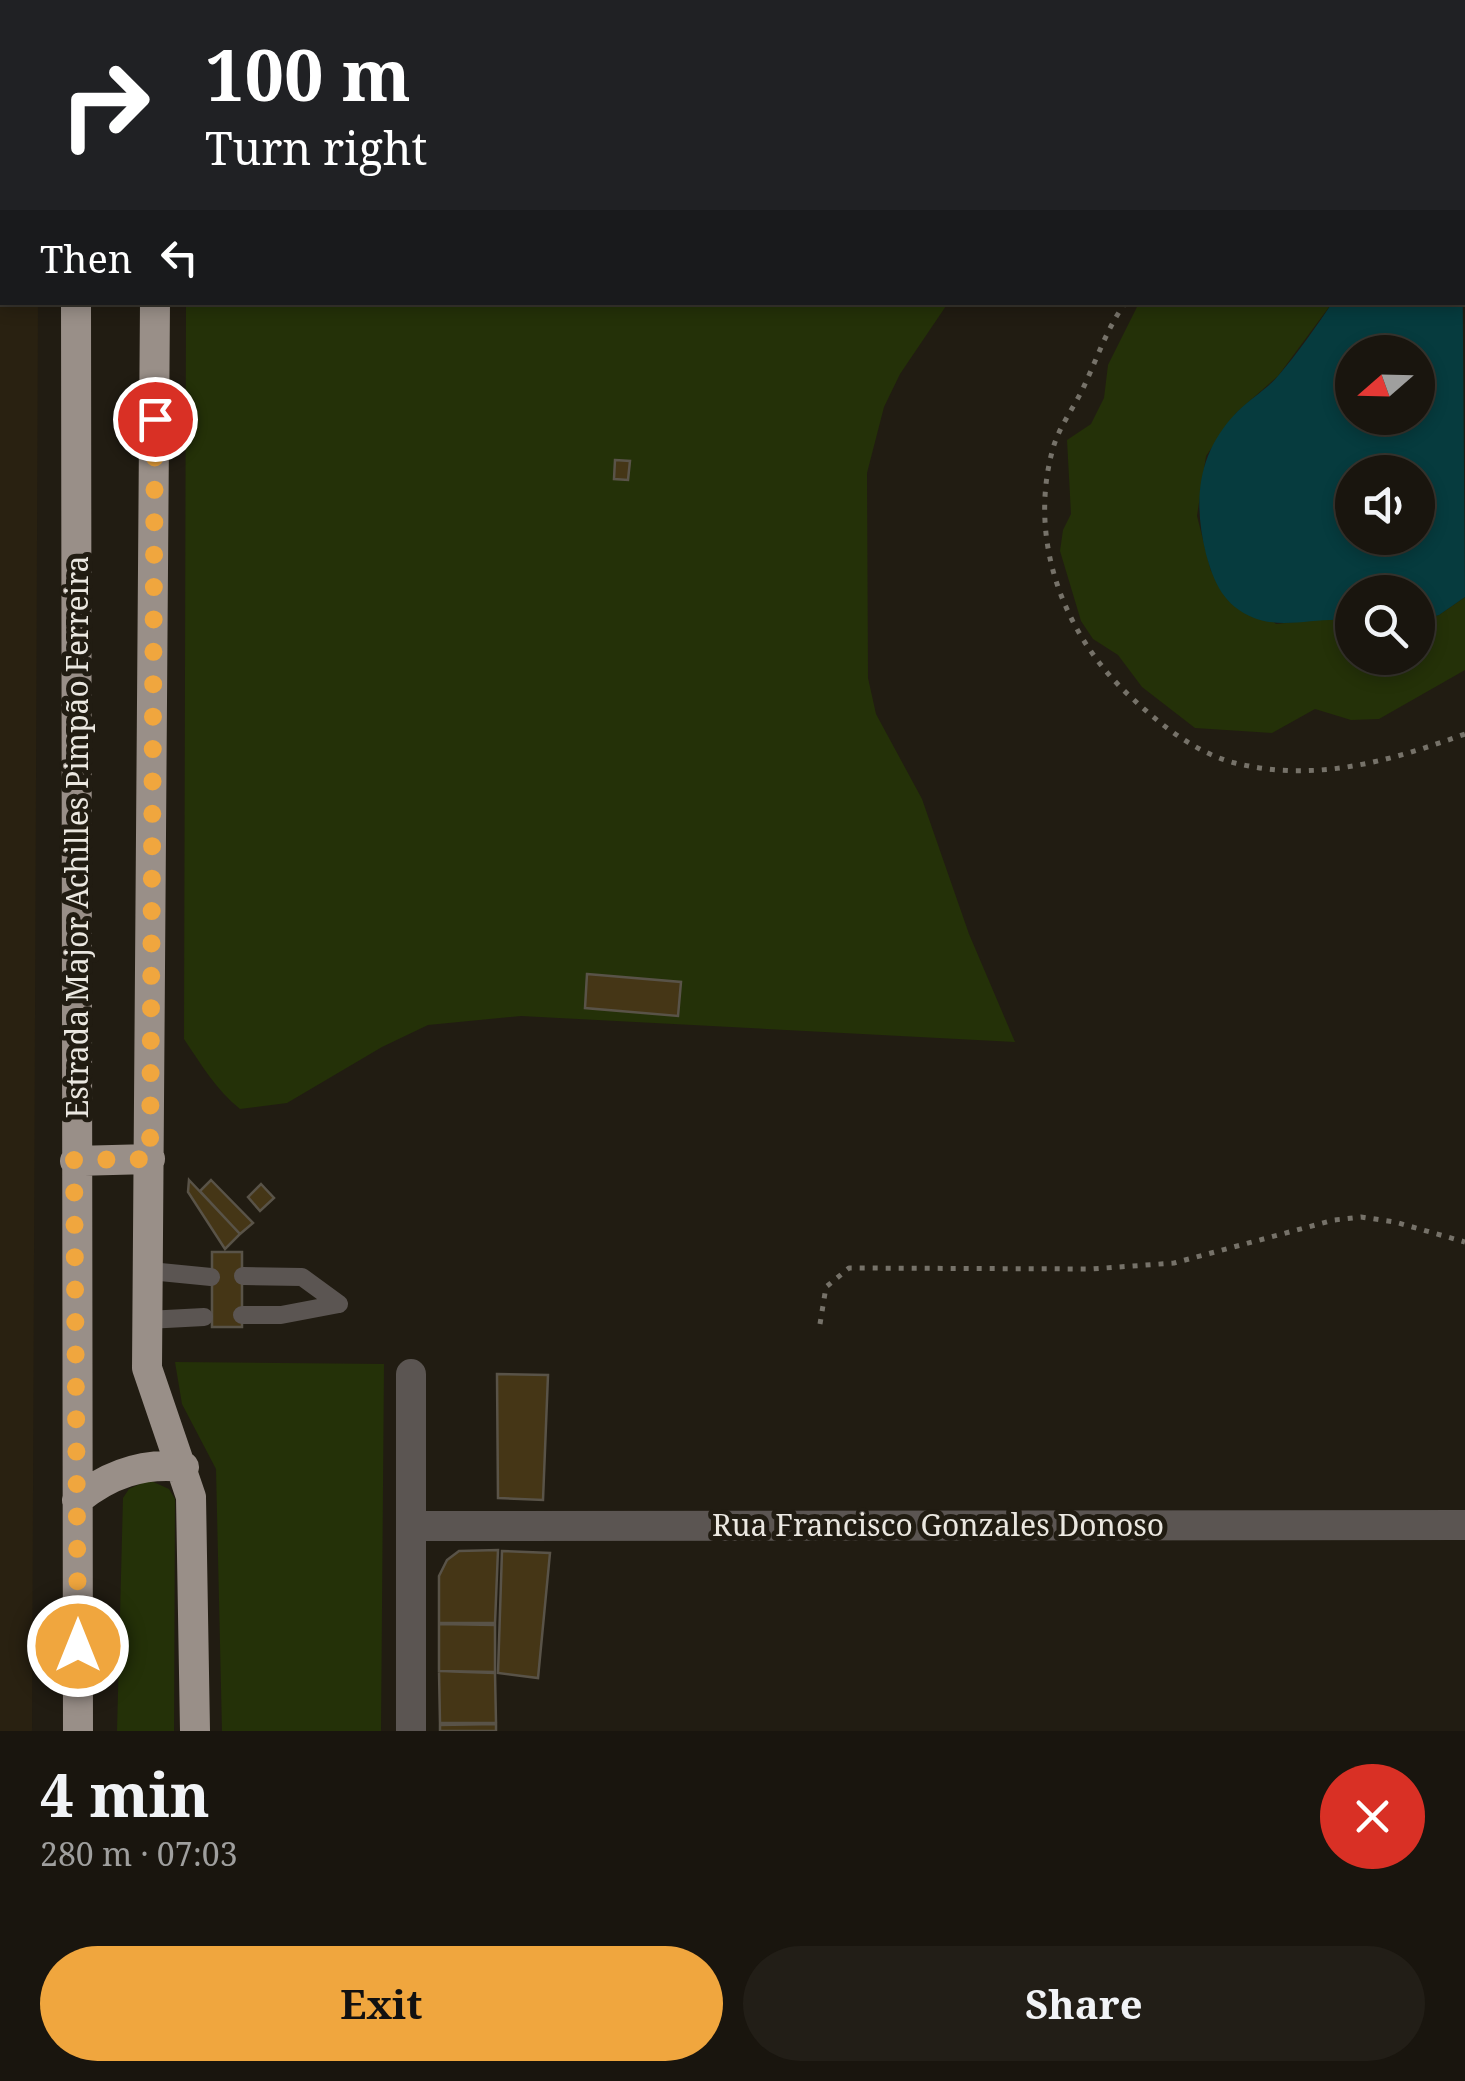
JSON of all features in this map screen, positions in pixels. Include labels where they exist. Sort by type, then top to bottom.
[{"type":"main road","name":"Estrada Major Achilles Pimpão Ferreira","points":[[76,305],[74,1160],[78,1731]]},
{"type":"main road","points":[[156,305],[147,1368],[184,1467],[190,1497],[195,1731]]},
{"type":"main road","points":[[74,1160],[150,1159]]},
{"type":"main road","points":[[77,1500],[94,1486],[133,1469],[184,1467]]},
{"type":"main road","points":[[78,1685],[94,1731]]},
{"type":"street","points":[[411,1374],[411,1731]]},
{"type":"street","name":"Rua Francisco Gonzales Donoso","points":[[410,1526],[1465,1525]]},
{"type":"lane","points":[[150,1271],[211,1276]]},
{"type":"lane","points":[[242,1276],[302,1277],[338,1304],[281,1315],[242,1315]]},
{"type":"lane","points":[[148,1320],[204,1317]]},
{"type":"path","points":[[1124,305],[1063,424],[1052,452],[1047,494],[1046,534],[1054,574],[1069,622],[1091,654],[1156,720],[1195,746],[1234,762],[1336,771],[1390,760],[1465,734]]},
{"type":"path","points":[[820,1324],[826,1287],[849,1268],[1091,1269],[1174,1263],[1334,1220],[1361,1217],[1465,1242]]},
{"type":"shaded area","points":[[0,305],[38,305],[32,1731],[0,1731]]},
{"type":"green space","points":[[186,305],[947,305],[900,374],[884,407],[867,473],[868,678],[876,714],[922,799],[969,934],[1015,1042],[521,1016],[428,1025],[382,1047],[287,1103],[240,1109],[209,1076],[184,1039]]},
{"type":"green space","points":[[1138,305],[1331,305],[1278,376],[1236,413],[1206,456],[1197,516],[1211,571],[1276,624],[1335,618],[1335,675],[1435,675],[1435,616],[1465,597],[1465,670],[1379,719],[1351,720],[1315,709],[1272,733],[1195,728],[1142,687],[1118,655],[1093,639],[1081,621],[1060,551],[1063,530],[1071,514],[1067,440],[1091,424],[1104,398],[1108,365]]},
{"type":"green space","points":[[175,1362],[384,1364],[381,1731],[222,1731],[216,1469],[182,1404]]},
{"type":"green space","points":[[149,1480],[169,1489],[175,1499],[174,1731],[117,1731],[123,1498],[129,1489]]},
{"type":"water","points":[[1331,305],[1463,305],[1465,597],[1435,616],[1435,575],[1335,575],[1335,620],[1278,623],[1244,613],[1222,592],[1202,534],[1200,497],[1206,461],[1213,444],[1237,412],[1278,376]]},
{"type":"building","points":[[615,460],[630,461],[628,480],[614,479]]},
{"type":"building","points":[[587,974],[681,982],[678,1016],[585,1008]]},
{"type":"building","points":[[189,1180],[240,1234],[225,1249],[188,1192]]},
{"type":"building","points":[[211,1180],[253,1223],[240,1234],[200,1191]]},
{"type":"building","points":[[261,1184],[274,1198],[260,1211],[248,1197]]},
{"type":"building","points":[[212,1252],[242,1252],[242,1327],[212,1327]]},
{"type":"building","points":[[497,1374],[548,1375],[543,1500],[498,1498]]},
{"type":"building","points":[[498,1550],[495,1623],[439,1623],[439,1576],[447,1560],[459,1551]]},
{"type":"building","points":[[502,1551],[550,1553],[538,1678],[498,1673]]},
{"type":"building","points":[[439,1624],[495,1625],[495,1672],[439,1671]]},
{"type":"building","points":[[439,1671],[495,1673],[496,1723],[440,1723]]},
{"type":"building","points":[[496,1724],[496,1731],[440,1731],[440,1725]]},
{"type":"route","points":[[78,1646],[74,1160],[150,1159],[155,419]]}]
